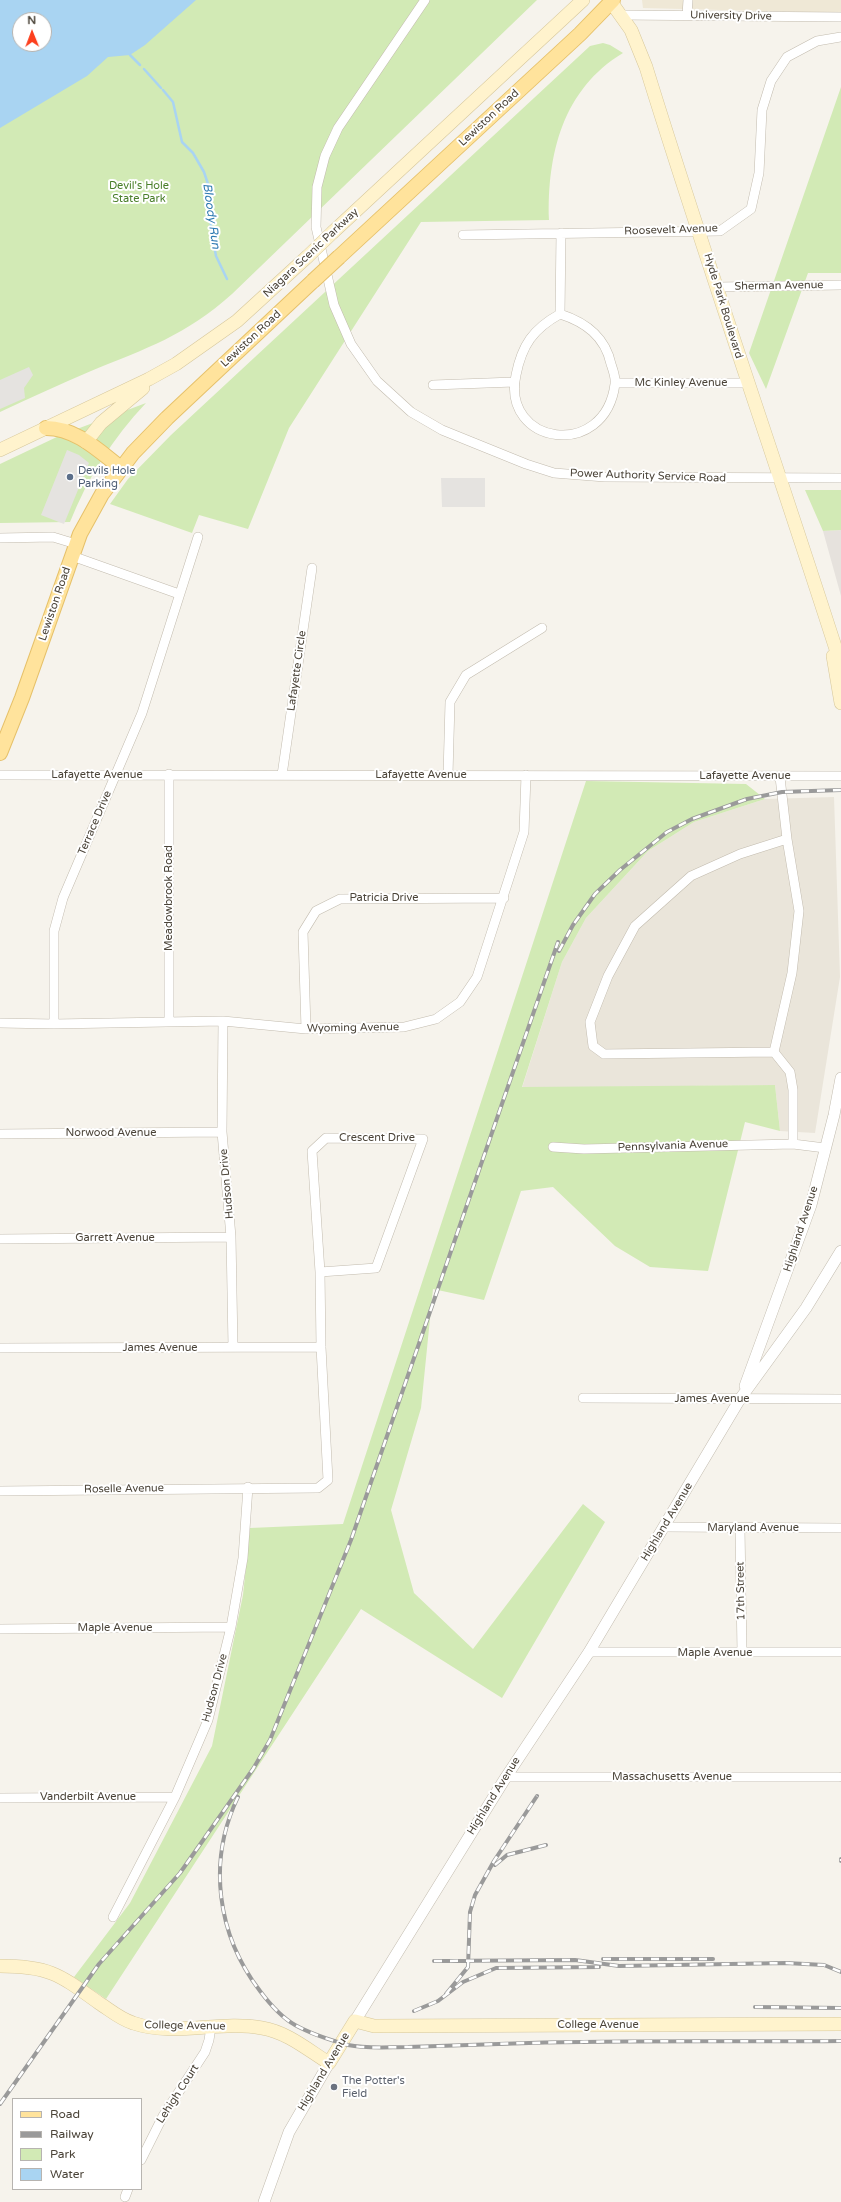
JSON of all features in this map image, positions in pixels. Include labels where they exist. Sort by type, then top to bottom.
[{"type":"main road","name":"Niagara Scenic Parkway","points":[[0,450],[164,372],[225,330],[307,257],[583,0]]},
{"type":"main road","name":"Hyde Park Boulevard","points":[[612,1],[642,54],[718,287],[747,383],[781,479],[841,665]]},
{"type":"main road","name":"Lewiston Road","points":[[0,753],[25,690],[74,550],[92,509],[121,468],[180,405],[580,34],[612,1]]},
{"type":"main road","points":[[86,442],[106,418],[164,372]]},
{"type":"main road","points":[[46,428],[61,429],[86,442],[121,468]]},
{"type":"main road","name":"Hyde Park Boulevard","points":[[825,615],[841,703]]},
{"type":"main road","name":"College Avenue","points":[[0,1966],[33,1967],[48,1971],[69,1982],[119,2016],[139,2025],[163,2028],[260,2028],[270,2030],[286,2037],[329,2063]]},
{"type":"main road","name":"College Avenue","points":[[355,2021],[362,2025],[374,2026],[841,2024]]},
{"type":"main road","name":"Highland Avenue","points":[[329,2063],[355,2021]]},
{"type":"street","name":"Power Authority Service Road","points":[[425,0],[338,128],[325,156],[318,181],[316,227],[331,295],[342,327],[362,363],[394,398],[426,421],[454,435],[540,469],[566,474],[605,477],[781,479],[841,478]]},
{"type":"street","points":[[688,0],[688,15]]},
{"type":"street","name":"University Drive","points":[[621,15],[841,17]]},
{"type":"street","name":"Roosevelt Avenue","points":[[463,235],[700,232],[720,230],[751,209],[759,173],[762,110],[771,81],[787,57],[817,41],[841,37]]},
{"type":"street","points":[[560,314],[561,233]]},
{"type":"street","name":"Sherman Avenue","points":[[718,287],[841,285]]},
{"type":"street","points":[[560,314],[574,318],[588,326],[600,338],[609,355],[616,383],[608,405],[598,424],[579,434],[548,434],[531,426],[523,415],[517,402],[514,382],[519,358],[532,335],[546,322],[560,314]]},
{"type":"street","points":[[433,385],[514,382]]},
{"type":"street","name":"Mc Kinley Avenue","points":[[616,383],[747,383]]},
{"type":"street","name":"Terrace Drive","points":[[54,1024],[54,931],[63,898],[147,699],[198,536]]},
{"type":"street","points":[[0,538],[53,537],[74,550],[179,594]]},
{"type":"street","name":"Lafayette Circle","points":[[282,775],[312,568]]},
{"type":"street","points":[[448,775],[450,702],[466,675],[542,628]]},
{"type":"street","name":"Lafayette Avenue","points":[[0,775],[169,774],[841,776]]},
{"type":"street","name":"Meadowbrook Road","points":[[169,774],[169,1021]]},
{"type":"street","name":"Wyoming Avenue","points":[[0,1023],[54,1024],[224,1020],[306,1029],[404,1027],[436,1019],[460,1002],[477,977],[504,898],[524,832],[526,775]]},
{"type":"street","points":[[774,1052],[792,973],[799,911],[787,840],[780,777]]},
{"type":"street","points":[[774,1052],[604,1054],[592,1046],[590,1022],[608,976],[635,926],[691,876],[740,854],[787,840]]},
{"type":"street","name":"Patricia Drive","points":[[306,1029],[303,932],[316,911],[340,899],[504,898]]},
{"type":"street","name":"Hudson Drive","points":[[224,1020],[222,1132],[231,1237],[233,1347]]},
{"type":"street","points":[[774,1052],[790,1072],[793,1090],[793,1144]]},
{"type":"street","name":"Highland Avenue","points":[[740,1399],[809,1212],[841,1078]]},
{"type":"street","name":"Norwood Avenue","points":[[0,1134],[222,1132]]},
{"type":"street","name":"Crescent Drive","points":[[248,1487],[318,1488],[328,1480],[321,1347],[320,1272],[312,1151],[326,1138],[423,1139],[376,1268],[320,1272]]},
{"type":"street","name":"Pennsylvania Avenue","points":[[553,1147],[584,1149],[793,1144],[825,1148]]},
{"type":"street","name":"Garrett Avenue","points":[[0,1239],[231,1237]]},
{"type":"street","name":"Highland Avenue","points":[[355,2021],[506,1777],[589,1652],[740,1399],[806,1308],[841,1251]]},
{"type":"street","name":"James Avenue","points":[[0,1348],[321,1347]]},
{"type":"street","name":"James Avenue","points":[[583,1398],[841,1399]]},
{"type":"street","name":"Hudson Drive","points":[[113,1917],[175,1797],[208,1720],[231,1627],[244,1558],[248,1487]]},
{"type":"street","name":"Roselle Avenue","points":[[0,1491],[248,1487]]},
{"type":"street","name":"Maryland Avenue","points":[[664,1527],[841,1528]]},
{"type":"street","name":"17th Street","points":[[740,1528],[742,1653]]},
{"type":"street","name":"Maple Avenue","points":[[0,1629],[231,1627]]},
{"type":"street","name":"Maple Avenue","points":[[589,1652],[841,1652]]},
{"type":"street","name":"Massachusetts Avenue","points":[[506,1777],[839,1778]]},
{"type":"street","name":"Vanderbilt Avenue","points":[[0,1798],[175,1797]]},
{"type":"street","name":"Lehigh Court","points":[[142,2158],[163,2116],[205,2052],[210,2040],[211,2027]]},
{"type":"street","name":"Highland Avenue","points":[[264,2202],[289,2132],[329,2063]]},
{"type":"shaded area","points":[[642,0],[841,0],[841,13],[643,8]]},
{"type":"shaded area","points":[[29,367],[33,375],[24,388],[25,398],[0,409],[0,380]]},
{"type":"shaded area","name":"Devils Hole Parking","points":[[67,450],[79,455],[89,463],[64,524],[41,515]]},
{"type":"shaded area","points":[[441,478],[485,478],[485,507],[442,507]]},
{"type":"shaded area","points":[[841,530],[841,596],[823,531]]},
{"type":"shaded area","points":[[834,797],[840,977],[815,1133],[780,1131],[775,1085],[522,1088],[562,962],[586,918],[648,851],[694,822],[765,799]]},
{"type":"green space","name":"Devil's Hole State Park","points":[[193,0],[537,0],[232,294],[215,308],[198,321],[165,340],[68,381],[0,412],[0,114]]},
{"type":"green space","points":[[603,43],[610,45],[623,53],[603,68],[586,85],[573,104],[563,125],[551,171],[549,220],[421,222],[289,428],[248,529],[199,515],[192,533],[110,504],[128,479],[171,435],[590,46]]},
{"type":"green space","points":[[841,87],[841,273],[808,273],[766,389],[749,353]]},
{"type":"green space","points":[[146,403],[112,444],[102,459],[85,489],[70,522],[0,523],[0,464],[61,435]]},
{"type":"green space","points":[[805,490],[841,490],[841,530],[823,531]]},
{"type":"green space","points":[[586,781],[746,784],[765,799],[694,822],[648,851],[586,918],[562,962],[522,1087],[775,1085],[780,1131],[745,1122],[708,1271],[650,1267],[615,1246],[553,1187],[521,1191],[484,1300],[433,1289],[421,1408],[391,1510],[414,1593],[473,1649],[583,1504],[605,1522],[502,1698],[361,1609],[106,1999],[74,1977],[130,1903],[212,1746],[243,1595],[250,1528],[343,1524]]},
{"type":"water","points":[[0,0],[196,0],[145,45],[130,55],[108,57],[87,76],[0,128]]},
{"type":"waterway","name":"Bloody Run","points":[[130,55],[140,65]]},
{"type":"waterway","name":"Bloody Run","points":[[144,69],[161,88]]},
{"type":"waterway","name":"Bloody Run","points":[[163,90],[173,102],[182,142],[193,153],[204,172],[210,190],[211,229],[216,256],[227,279]]},
{"type":"railway","points":[[559,951],[573,925],[595,894],[620,870],[667,832],[692,819],[747,799],[782,792],[841,790]]},
{"type":"railway","points":[[0,2104],[99,1964],[180,1873],[253,1769],[270,1740],[351,1540],[558,942]]},
{"type":"railway","points":[[446,1994],[468,1967],[470,1912],[475,1895],[494,1861],[537,1796]]},
{"type":"railway","points":[[238,1797],[228,1821],[222,1846],[220,1872],[221,1897],[226,1922],[234,1946],[245,1969],[260,1991],[285,2018],[295,2025],[314,2034],[348,2045],[378,2048],[568,2042],[841,2041]]},
{"type":"railway","points":[[495,1865],[507,1855],[546,1845]]},
{"type":"railway","points":[[603,1959],[713,1959]]},
{"type":"railway","points":[[434,1961],[575,1960],[619,1966],[786,1963],[824,1965],[841,1972]]},
{"type":"railway","points":[[414,2011],[438,2001],[463,1982],[496,1968],[599,1967]]},
{"type":"railway","points":[[755,2007],[841,2008]]},
{"type":"place","name":"Devils Hole Parking","points":[[70,477]]},
{"type":"place","name":"The Potter's Field","points":[[334,2087]]}]
